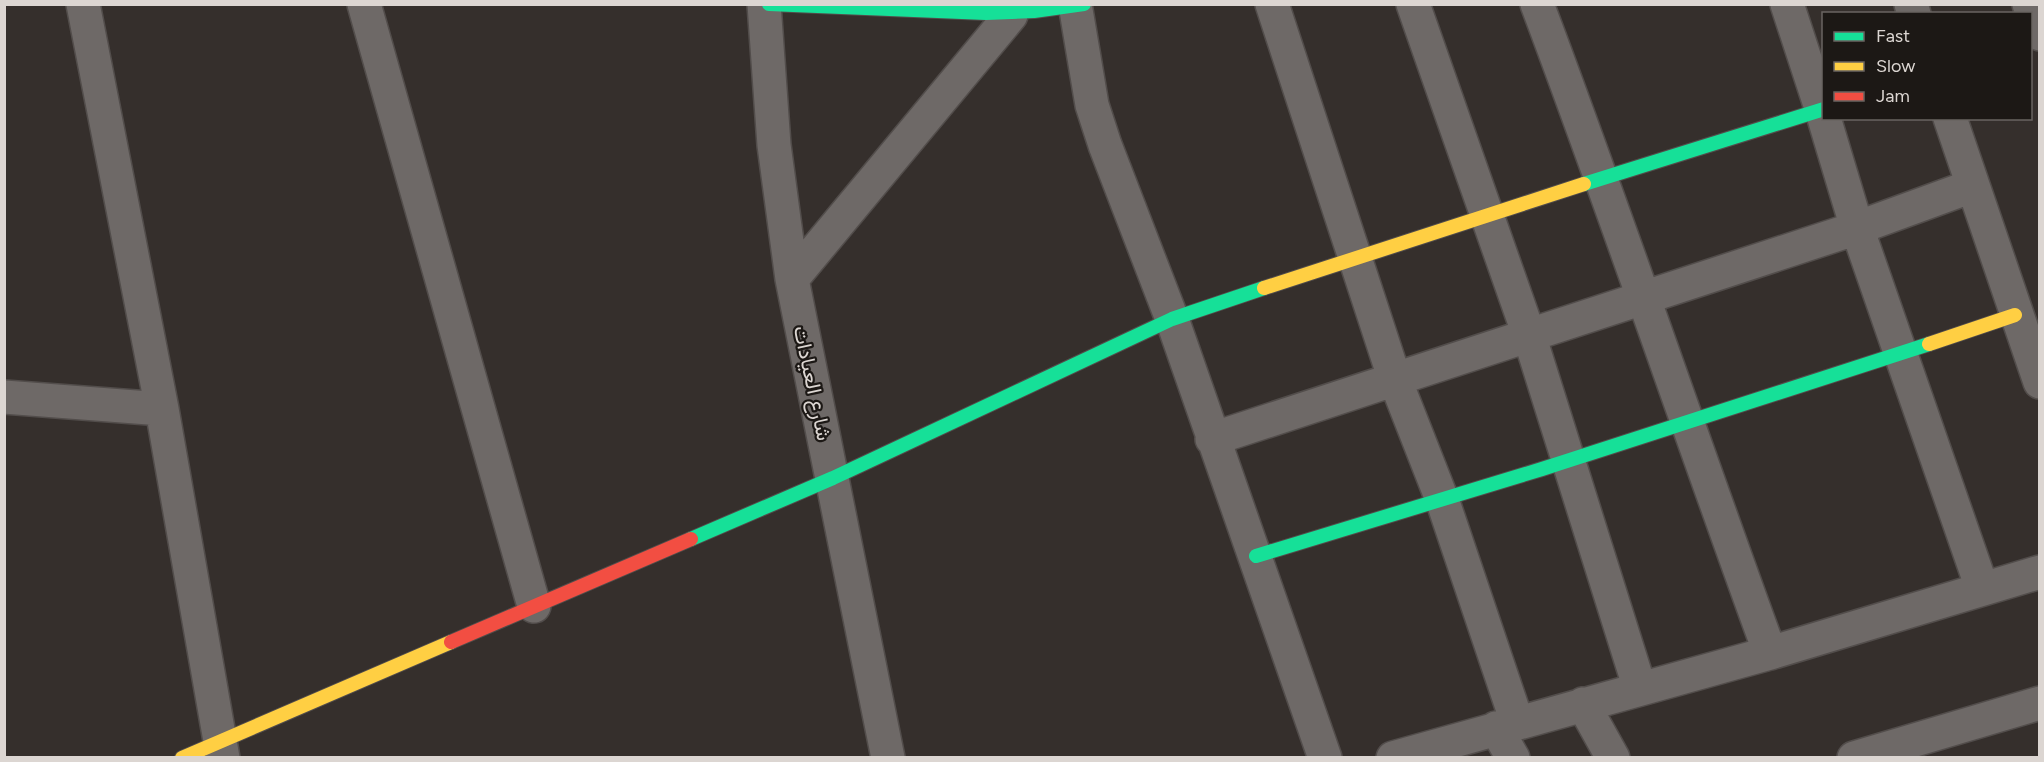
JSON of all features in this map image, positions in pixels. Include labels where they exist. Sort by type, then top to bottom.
[{"type":"street","points":[[83,4],[162,409],[221,749]]},
{"type":"street","points":[[364,4],[534,606]]},
{"type":"street","points":[[766,4],[813,10],[869,7],[1011,15],[1079,5],[1082,56],[1095,115],[1122,195],[1172,320],[1212,439],[1256,556],[1324,758]]},
{"type":"street","name":"شارع العيادات","points":[[766,4],[775,156],[792,279],[888,758]]},
{"type":"street","points":[[1272,4],[1394,377],[1443,502],[1506,725],[1513,758]]},
{"type":"street","points":[[1413,4],[1528,335],[1640,689]]},
{"type":"street","points":[[1537,4],[1603,179],[1686,424],[1770,653]]},
{"type":"street","points":[[1787,4],[1822,111]]},
{"type":"street","points":[[2032,12],[2040,34]]},
{"type":"street","points":[[792,279],[1011,15]]},
{"type":"street","points":[[182,758],[221,749],[534,606],[832,478],[1172,320],[1353,257],[1603,179],[1822,114]]},
{"type":"street","points":[[1825,120],[1857,228],[1982,588]]},
{"type":"street","points":[[1951,120],[2015,315],[2040,382]]},
{"type":"street","points":[[1212,439],[1394,377],[1857,228],[1972,186]]},
{"type":"street","points":[[1256,556],[1443,502],[1570,462],[2015,315]]},
{"type":"street","points":[[4,397],[162,409]]},
{"type":"street","points":[[1396,757],[1770,653],[2040,572]]},
{"type":"street","points":[[1854,758],[2040,702]]},
{"type":"street","points":[[1583,704],[1613,758]]},
{"type":"traffic: fast","points":[[769,4],[986,13],[1034,11],[1084,4]]},
{"type":"traffic: fast","points":[[1584,184],[1822,110]]},
{"type":"traffic: fast","points":[[691,539],[833,478],[1172,319],[1264,288]]},
{"type":"traffic: fast","points":[[1256,556],[1542,469],[1929,344]]},
{"type":"traffic: slow","points":[[1264,288],[1584,184]]},
{"type":"traffic: slow","points":[[1929,344],[2015,315]]},
{"type":"traffic: slow","points":[[182,758],[451,642]]},
{"type":"traffic: jam","points":[[451,642],[691,539]]}]
